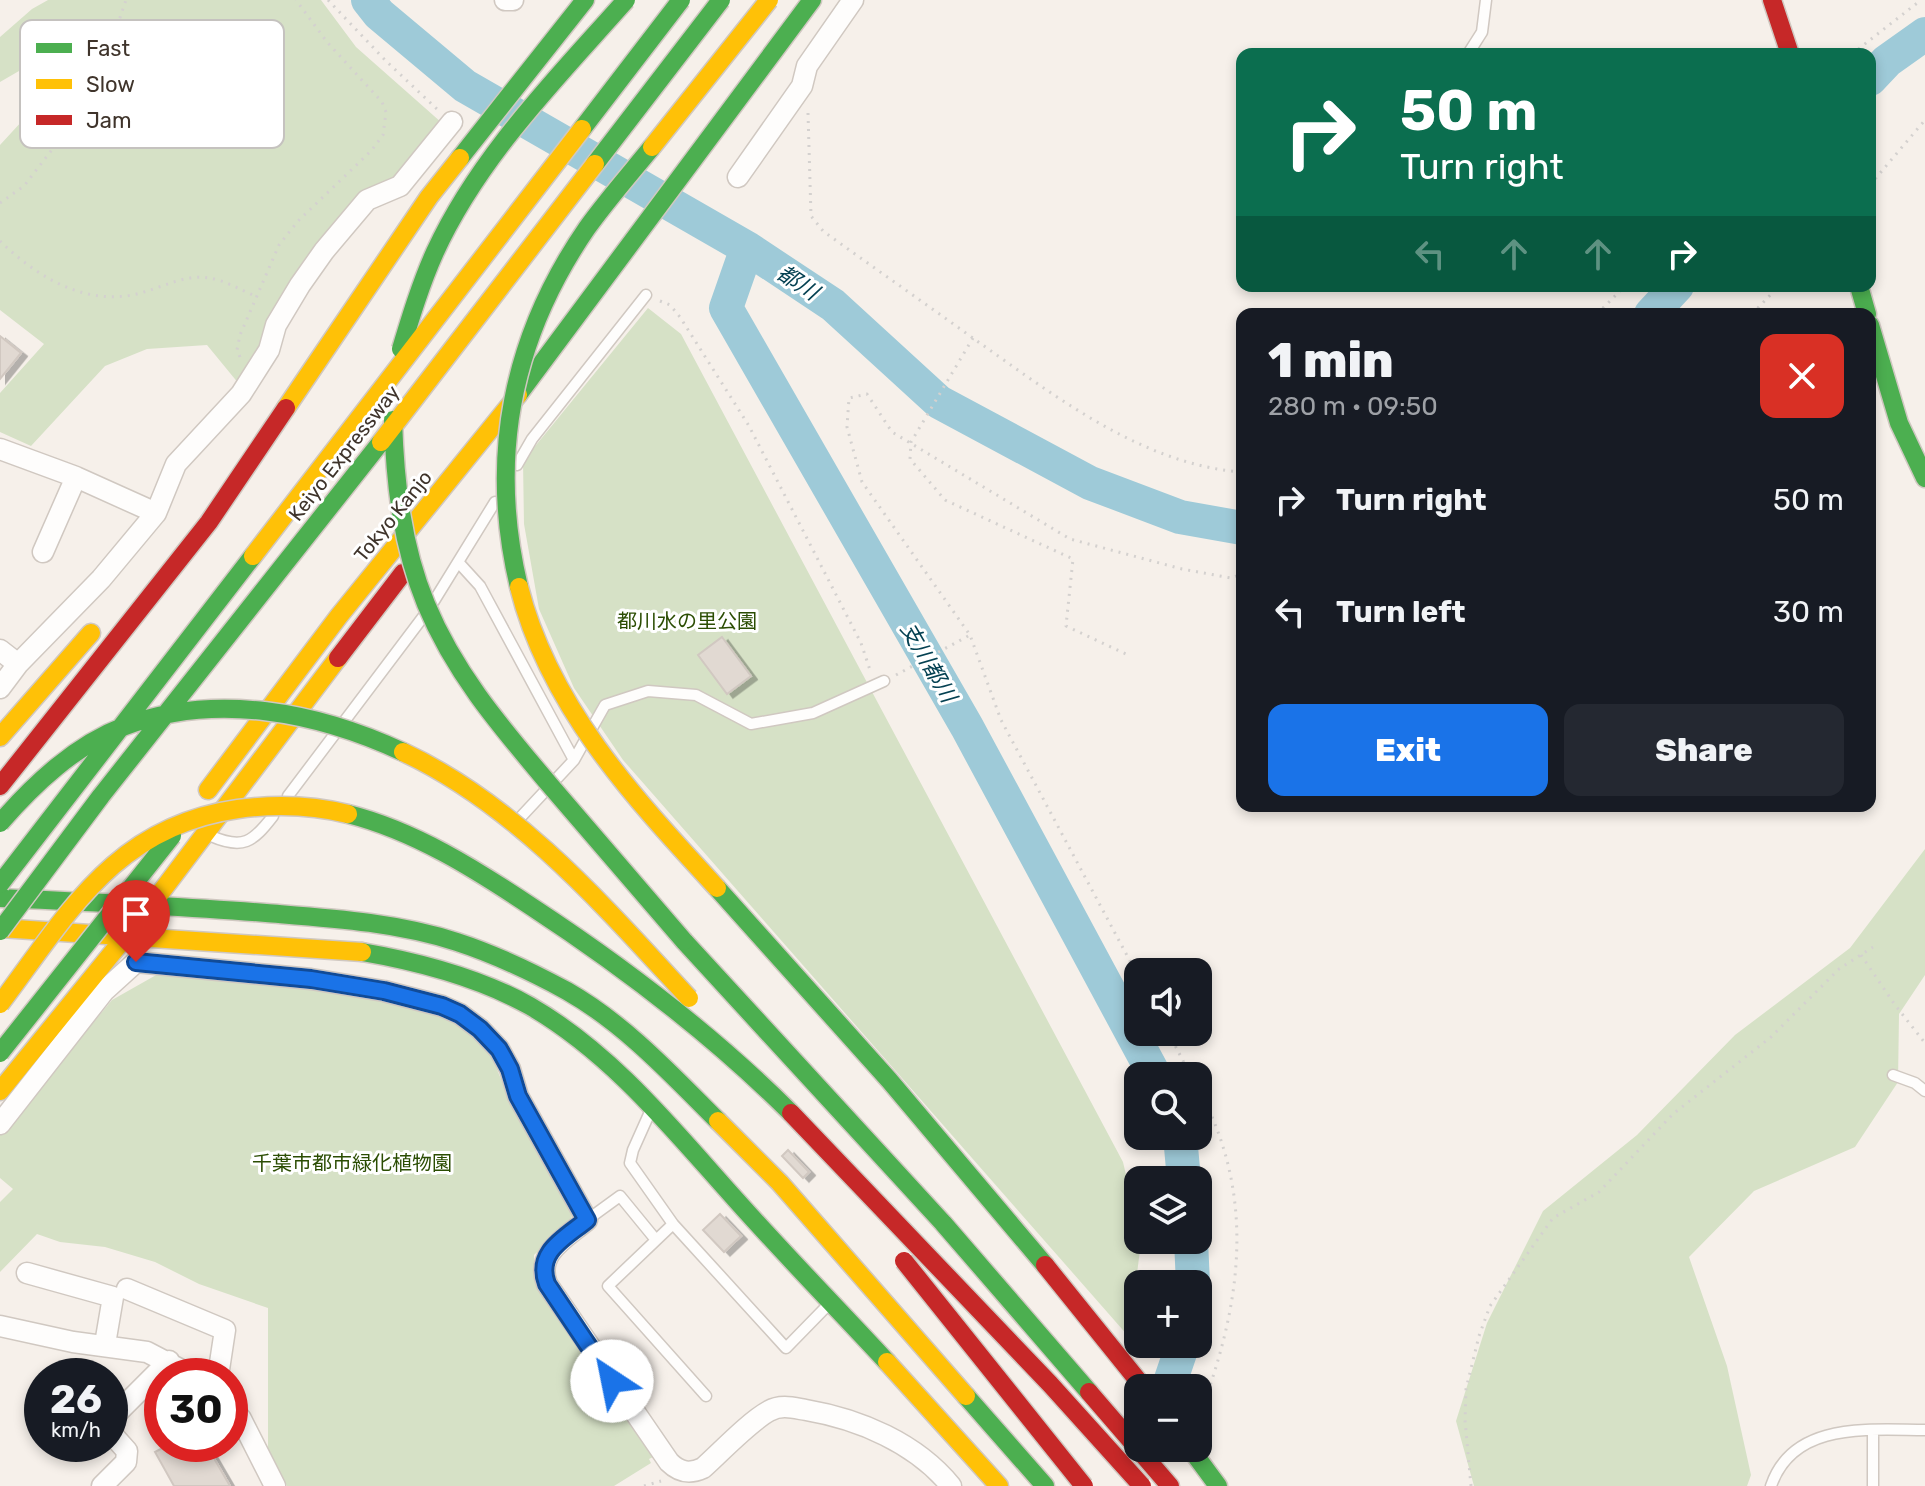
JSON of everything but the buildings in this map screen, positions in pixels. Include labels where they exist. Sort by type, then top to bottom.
[{"type":"main road","points":[[0,786],[209,522],[429,197],[585,0]]},
{"type":"main road","points":[[626,0],[516,124],[468,193],[435,254],[413,304],[396,372],[393,470],[397,507],[416,577],[458,666],[503,730],[684,941],[943,1223],[1170,1486]]},
{"type":"main road","name":"Keiyo Expressway","points":[[0,884],[681,0]]},
{"type":"main road","name":"Keiyo Expressway","points":[[0,930],[721,0]]},
{"type":"main road","points":[[769,0],[587,228],[552,281],[528,338],[505,438],[509,543],[524,612],[542,655],[569,704],[607,761],[889,1080],[1133,1374]]},
{"type":"main road","name":"Tokyo Kanjo","points":[[0,1053],[208,790],[339,616],[489,433],[812,0]]},
{"type":"main road","points":[[1772,0],[1788,48]]},
{"type":"main road","points":[[322,321],[390,236],[429,197]]},
{"type":"main road","points":[[1876,345],[1899,421],[1915,463],[1925,478]]},
{"type":"main road","points":[[449,509],[474,472],[489,433]]},
{"type":"main road","points":[[150,567],[187,520]]},
{"type":"main road","points":[[0,1091],[128,935],[423,546]]},
{"type":"main road","points":[[0,737],[100,624]]},
{"type":"main road","points":[[0,823],[28,791],[99,738],[160,715],[198,711],[264,711],[320,722],[391,747],[453,779],[494,809],[592,896],[700,1010],[1084,1486]]},
{"type":"main road","points":[[0,1004],[96,883],[139,845],[164,830],[218,811],[304,806],[338,811],[407,835],[479,872],[594,947],[668,1002],[726,1052],[792,1114],[922,1249],[1142,1486]]},
{"type":"main road","points":[[0,898],[152,904],[354,920],[454,941],[494,956],[568,992],[622,1029],[657,1059],[780,1183],[1044,1484]]},
{"type":"main road","points":[[0,930],[128,935],[355,951],[423,964],[503,994],[548,1018],[652,1107],[999,1486]]},
{"type":"main road","points":[[1200,1462],[1214,1481]]},
{"type":"street","points":[[505,0],[513,0]]},
{"type":"street","points":[[738,177],[802,86],[807,66],[853,0]]},
{"type":"street","points":[[0,688],[18,664],[101,579],[156,513],[176,464],[217,423],[254,373],[269,350],[276,325],[324,251],[367,200],[400,186],[452,122]]},
{"type":"street","points":[[0,449],[76,477],[156,513]]},
{"type":"street","points":[[43,552],[76,477]]},
{"type":"street","points":[[0,650],[18,664]]},
{"type":"street","points":[[128,935],[136,962]]},
{"type":"street","points":[[0,1124],[104,991],[136,962],[311,979],[384,991],[442,1006],[460,1014],[480,1029],[499,1049],[510,1069],[518,1096],[587,1220],[547,1255],[543,1273],[547,1284],[662,1454],[676,1468],[693,1472],[703,1468],[769,1411],[788,1407],[840,1415],[865,1425],[919,1457],[951,1486]]},
{"type":"street","points":[[27,1273],[113,1297],[105,1344]]},
{"type":"street","points":[[127,1289],[225,1330],[221,1358]]},
{"type":"street","points":[[0,1326],[73,1342],[147,1352],[162,1358]]},
{"type":"street","points":[[128,1402],[144,1386]]},
{"type":"street","points":[[248,1433],[275,1486]]},
{"type":"street","points":[[102,1486],[126,1462]]},
{"type":"lane","points":[[1472,48],[1482,32],[1486,0]]},
{"type":"lane","points":[[205,833],[227,843],[241,844],[258,835],[413,631],[459,563],[532,439],[646,295]]},
{"type":"lane","points":[[459,563],[480,586],[574,760]]},
{"type":"lane","points":[[502,837],[574,760],[605,705],[648,691],[696,695],[751,724],[813,713],[879,683]]},
{"type":"lane","points":[[1893,1075],[1915,1083],[1925,1091]]},
{"type":"lane","points":[[652,1107],[630,1163],[673,1224],[786,1348],[831,1302]]},
{"type":"lane","points":[[587,1220],[620,1196],[656,1240]]},
{"type":"lane","points":[[673,1224],[608,1286],[706,1396]]},
{"type":"lane","points":[[1873,1430],[1873,1486]]},
{"type":"lane","points":[[1771,1486],[1775,1474],[1796,1450],[1821,1435],[1873,1430],[1925,1430]]},
{"type":"path","points":[[119,20],[126,0]]},
{"type":"path","points":[[254,373],[237,350],[255,296],[279,245],[298,221],[371,151],[383,135],[386,122],[382,102],[317,31],[296,0]]},
{"type":"path","points":[[328,0],[386,61],[452,122]]},
{"type":"path","points":[[1860,48],[1921,0]]},
{"type":"path","points":[[808,110],[811,216],[823,231],[1073,409],[1145,446],[1219,470],[1236,471]]},
{"type":"path","points":[[1876,178],[1925,120]]},
{"type":"path","points":[[0,203],[24,186],[53,148]]},
{"type":"path","points":[[0,241],[46,277],[71,290],[91,295],[113,297],[140,293],[187,278],[210,278],[255,296]]},
{"type":"path","points":[[1603,308],[1619,292]]},
{"type":"path","points":[[1758,308],[1773,292]]},
{"type":"path","points":[[646,295],[670,305],[680,317],[749,426],[879,683],[970,635]]},
{"type":"path","points":[[973,338],[911,442],[910,459],[945,500],[1073,559],[1066,626],[1128,655]]},
{"type":"path","points":[[1128,958],[1001,720],[970,635],[862,482],[847,427],[849,398],[867,394],[892,432],[1070,539],[1182,569],[1231,578],[1236,576]]},
{"type":"path","points":[[1471,1486],[1465,1420],[1466,1389],[1479,1336],[1490,1306],[1553,1218],[1599,1192],[1673,1114],[1771,1037],[1839,969],[1873,947]]},
{"type":"path","points":[[1861,955],[1925,1043]]},
{"type":"path","points":[[1212,1115],[1232,1183],[1238,1263],[1228,1329],[1212,1377]]},
{"type":"green space","points":[[48,0],[321,0],[356,47],[442,123],[391,184],[379,188],[239,384],[207,345],[147,349],[105,366],[31,446],[0,432],[0,393],[44,344],[0,310],[0,145],[20,123],[20,148],[284,148],[284,20],[20,20],[20,70],[0,82],[0,37],[32,9]]},
{"type":"green space","name":"都川水の里公園","points":[[648,308],[681,334],[1123,1162],[1124,1254],[1139,1254],[1137,1270],[1124,1270],[1124,1331],[623,760],[574,688],[539,609],[524,524],[523,461]]},
{"type":"green space","points":[[1925,849],[1925,975],[1899,1014],[1898,1082],[1855,1147],[1754,1191],[1689,1257],[1727,1366],[1751,1475],[1747,1486],[1474,1486],[1456,1421],[1487,1323],[1543,1211],[1637,1135],[1735,1035],[1850,948]]},
{"type":"green space","name":"千葉市都市緑化植物園","points":[[165,970],[338,991],[433,1010],[479,1040],[493,1059],[512,1107],[572,1216],[569,1223],[534,1255],[534,1260],[657,1455],[649,1459],[651,1463],[614,1486],[287,1486],[268,1452],[268,1308],[199,1284],[155,1262],[105,1247],[60,1242],[37,1234],[0,1272],[0,1202],[13,1189],[0,1178],[0,1135],[112,1000]]},
{"type":"waterway","name":"都川","points":[[368,0],[379,14],[465,86],[747,248],[833,305],[939,402],[1090,483],[1180,517],[1236,527]]},
{"type":"waterway","name":"都川","points":[[1876,73],[1925,34]]},
{"type":"waterway","name":"支川都川","points":[[747,248],[726,308],[967,727],[1147,1062]]},
{"type":"waterway","name":"都川","points":[[1657,308],[1671,292]]},
{"type":"waterway","name":"支川都川","points":[[1181,1150],[1183,1166]]},
{"type":"waterway","name":"支川都川","points":[[1192,1254],[1192,1270]]},
{"type":"waterway","name":"支川都川","points":[[1173,1374],[1178,1358]]},
{"type":"traffic: fast","points":[[460,158],[585,0]]},
{"type":"traffic: fast","points":[[401,349],[435,252],[474,183],[521,119],[626,0]]},
{"type":"traffic: fast","points":[[582,129],[681,0]]},
{"type":"traffic: fast","points":[[595,164],[721,0]]},
{"type":"traffic: fast","points":[[518,395],[812,0]]},
{"type":"traffic: fast","points":[[519,587],[510,539],[506,492],[507,445],[513,400],[524,355],[561,269],[587,228],[652,147]]},
{"type":"traffic: fast","points":[[1861,292],[1865,308]]},
{"type":"traffic: fast","points":[[1876,345],[1899,423],[1925,478]]},
{"type":"traffic: fast","points":[[393,420],[398,491],[411,560],[426,604],[451,654],[480,699],[514,742],[684,941]]},
{"type":"traffic: fast","points":[[0,931],[101,796],[381,442]]},
{"type":"traffic: fast","points":[[0,884],[253,556]]},
{"type":"traffic: fast","points":[[0,823],[41,780],[72,755],[125,726],[160,716],[195,710],[266,711],[336,726],[403,752]]},
{"type":"traffic: fast","points":[[348,814],[397,830],[444,853],[567,930],[699,1029],[791,1113]]},
{"type":"traffic: fast","points":[[0,1053],[172,836]]},
{"type":"traffic: fast","points":[[717,888],[889,1080],[1045,1265]]},
{"type":"traffic: fast","points":[[0,898],[338,919],[386,925],[457,942],[527,970],[588,1004],[647,1051],[718,1121]]},
{"type":"traffic: fast","points":[[684,941],[943,1223],[1089,1392]]},
{"type":"traffic: fast","points":[[362,952],[469,979],[530,1006],[560,1025],[641,1095],[887,1362]]},
{"type":"traffic: fast","points":[[966,1396],[1045,1486]]},
{"type":"traffic: fast","points":[[1200,1462],[1218,1486]]},
{"type":"traffic: slow","points":[[652,147],[769,0]]},
{"type":"traffic: slow","points":[[253,556],[582,129]]},
{"type":"traffic: slow","points":[[286,408],[429,197],[460,158]]},
{"type":"traffic: slow","points":[[381,442],[595,164]]},
{"type":"traffic: slow","points":[[208,790],[339,616],[518,395]]},
{"type":"traffic: slow","points":[[519,587],[533,631],[573,712],[626,785],[717,888]]},
{"type":"traffic: slow","points":[[0,737],[91,633]]},
{"type":"traffic: slow","points":[[0,1091],[152,904],[338,658]]},
{"type":"traffic: slow","points":[[403,752],[445,774],[521,829],[592,894],[689,998]]},
{"type":"traffic: slow","points":[[0,1004],[98,879],[127,854],[158,834],[195,819],[252,807],[307,807],[348,814]]},
{"type":"traffic: slow","points":[[0,928],[362,952]]},
{"type":"traffic: slow","points":[[718,1121],[780,1183],[966,1396]]},
{"type":"traffic: slow","points":[[887,1362],[999,1486]]},
{"type":"traffic: jam","points":[[1772,0],[1788,48]]},
{"type":"traffic: jam","points":[[0,786],[209,522],[286,408]]},
{"type":"traffic: jam","points":[[338,658],[403,573]]},
{"type":"traffic: jam","points":[[791,1113],[1050,1384],[1142,1486]]},
{"type":"traffic: jam","points":[[904,1261],[1084,1486]]},
{"type":"traffic: jam","points":[[1045,1265],[1133,1374]]},
{"type":"traffic: jam","points":[[1089,1392],[1170,1486]]},
{"type":"route","points":[[136,962],[311,979],[384,991],[442,1006],[460,1014],[480,1029],[499,1049],[510,1069],[518,1096],[587,1220],[547,1255],[543,1273],[547,1284],[612,1381]]}]
